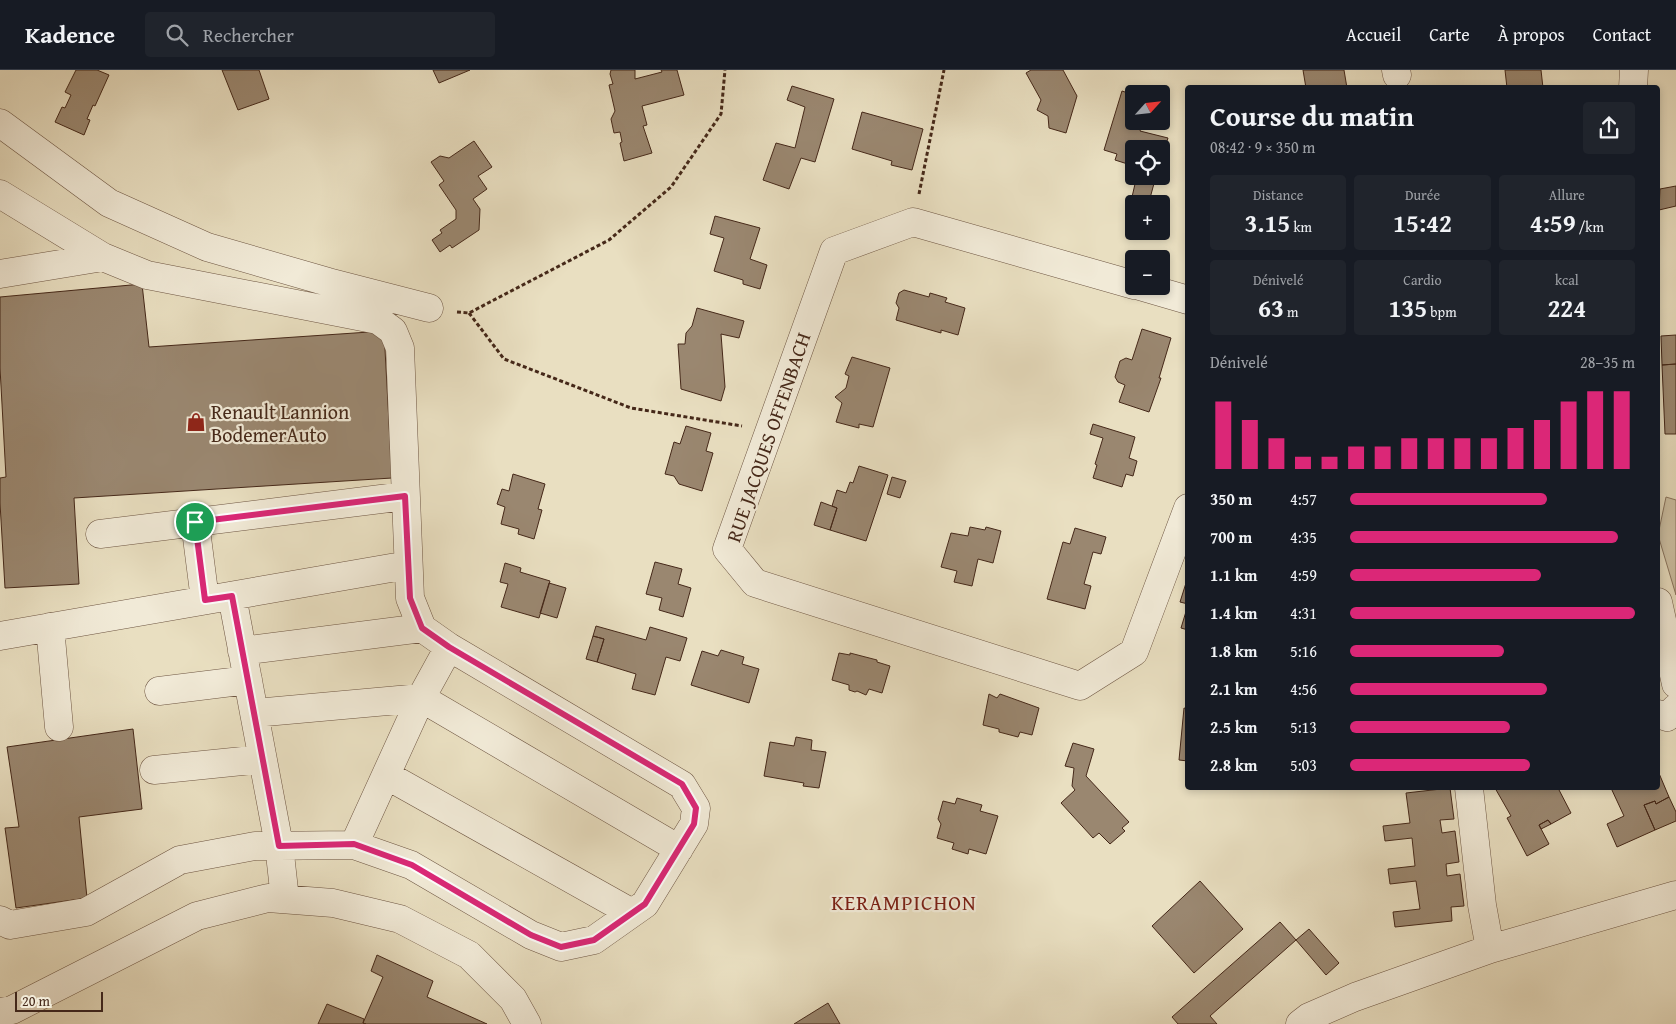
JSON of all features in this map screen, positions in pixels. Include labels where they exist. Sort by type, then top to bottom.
[{"type":"street","points":[[1633,85],[1634,70]]},
{"type":"street","points":[[0,123],[108,203],[207,248],[429,308]]},
{"type":"street","points":[[0,194],[103,257],[147,275],[378,320],[393,331],[400,348],[410,598],[422,628],[449,647],[682,784],[696,808],[694,824],[645,904],[594,940],[561,947],[531,935],[412,865],[354,844],[255,846],[180,860],[86,912],[10,924],[0,920]]},
{"type":"street","points":[[913,222],[1125,281]]},
{"type":"street","name":"RUE JACQUES OFFENBACH","points":[[913,222],[834,251],[727,548],[755,583],[1080,686],[1134,652],[1185,516]]},
{"type":"street","points":[[0,274],[103,257]]},
{"type":"street","points":[[1170,295],[1185,299]]},
{"type":"street","points":[[100,534],[405,496]]},
{"type":"street","points":[[195,522],[205,600]]},
{"type":"street","points":[[0,636],[408,565]]},
{"type":"street","points":[[232,596],[279,846],[285,900]]},
{"type":"street","points":[[1660,611],[1676,684]]},
{"type":"street","points":[[50,627],[59,727]]},
{"type":"street","points":[[242,651],[422,628]]},
{"type":"street","points":[[354,844],[421,698],[449,647]]},
{"type":"street","points":[[159,691],[248,680]]},
{"type":"street","points":[[254,713],[421,698],[679,849]]},
{"type":"street","points":[[1660,715],[1667,717],[1676,708]]},
{"type":"street","points":[[154,770],[262,758]]},
{"type":"street","points":[[386,775],[632,913]]},
{"type":"street","points":[[1469,790],[1482,905],[1490,949]]},
{"type":"street","points":[[1300,1024],[1309,1017],[1355,997],[1490,949],[1676,895]]},
{"type":"street","points":[[0,1012],[12,1010],[197,916],[268,898],[333,903],[400,918],[469,956],[513,998],[527,1024]]},
{"type":"path","points":[[429,308],[469,313],[609,240],[671,187],[721,114],[724,70]]},
{"type":"path","points":[[913,222],[944,70]]},
{"type":"path","points":[[469,313],[504,360],[632,408],[770,431]]},
{"type":"shaded area","points":[[1666,497],[1676,500],[1676,595],[1660,542],[1660,526]]},
{"type":"building","points":[[76,70],[97,70],[109,75],[87,119],[90,120],[84,135],[55,122],[62,107],[65,108],[71,95],[65,92]]},
{"type":"building","points":[[222,70],[259,70],[269,99],[238,110]]},
{"type":"building","points":[[433,70],[470,70],[439,83]]},
{"type":"building","points":[[611,70],[635,70],[635,79],[662,72],[661,70],[677,70],[684,95],[642,106],[647,125],[643,126],[652,153],[624,161],[620,143],[622,142],[620,132],[614,133],[611,119],[615,111],[609,85],[613,84],[610,74]]},
{"type":"building","points":[[1031,70],[1063,70],[1077,96],[1066,133],[1049,128],[1048,116],[1037,110],[1041,100],[1026,73]]},
{"type":"building","points":[[1303,70],[1344,70],[1346,85],[1306,85]]},
{"type":"building","points":[[1505,70],[1541,70],[1543,85],[1507,85]]},
{"type":"building","points":[[792,86],[834,99],[815,162],[801,158],[789,189],[763,180],[776,143],[795,148],[805,107],[787,100]]},
{"type":"building","points":[[1122,91],[1125,92],[1125,130],[1140,130],[1168,138],[1167,140],[1125,140],[1125,163],[1115,160],[1117,154],[1104,150]]},
{"type":"building","points":[[862,112],[923,129],[912,170],[891,165],[892,161],[852,149]]},
{"type":"building","points":[[474,141],[492,167],[478,176],[487,189],[473,199],[480,209],[479,230],[452,248],[450,245],[440,252],[432,240],[442,233],[440,230],[456,219],[456,210],[439,185],[444,181],[431,162],[440,156],[449,158]]},
{"type":"building","points":[[1135,185],[1154,185],[1151,195],[1132,195]]},
{"type":"building","points":[[1676,186],[1676,206],[1660,210],[1660,189]]},
{"type":"building","points":[[715,216],[760,228],[750,259],[767,265],[760,289],[743,284],[743,280],[714,271],[724,238],[710,234]]},
{"type":"building","name":"Renault Lannion BodemerAuto","points":[[142,284],[149,347],[384,331],[392,478],[74,498],[79,584],[5,588],[0,503],[0,478],[6,477],[0,368],[0,297]]},
{"type":"building","points":[[904,290],[929,297],[930,293],[947,298],[945,302],[965,308],[958,335],[941,330],[941,333],[896,320],[899,308],[896,303],[899,293]]},
{"type":"building","points":[[697,308],[744,321],[739,338],[721,334],[725,387],[721,401],[681,389],[678,344],[685,344],[686,333],[692,326]]},
{"type":"building","points":[[1142,329],[1171,338],[1159,378],[1161,378],[1149,412],[1119,402],[1125,385],[1118,382],[1115,377],[1120,361],[1126,358],[1132,360]]},
{"type":"building","points":[[1676,335],[1676,364],[1662,365],[1661,336]]},
{"type":"building","points":[[852,357],[890,368],[873,427],[859,424],[859,428],[836,422],[842,403],[835,397],[846,388],[849,376],[845,374]]},
{"type":"building","points":[[1676,364],[1676,434],[1665,434],[1662,365]]},
{"type":"building","points":[[1093,424],[1135,437],[1129,458],[1137,461],[1133,476],[1126,474],[1122,487],[1093,478],[1103,438],[1090,434]]},
{"type":"building","points":[[686,426],[711,433],[706,451],[713,453],[702,491],[679,484],[674,476],[665,474],[674,442],[680,444]]},
{"type":"building","points":[[859,466],[888,475],[866,541],[830,530],[837,508],[832,506],[837,490],[846,493],[850,482],[853,483]]},
{"type":"building","points":[[513,474],[545,484],[538,509],[542,510],[534,539],[518,534],[519,529],[501,524],[505,507],[497,504],[502,489],[509,491]]},
{"type":"building","points":[[892,477],[906,481],[900,498],[887,494]]},
{"type":"building","points":[[821,502],[837,508],[830,530],[814,525]]},
{"type":"building","points":[[970,527],[985,530],[986,527],[1001,531],[993,563],[978,559],[972,586],[954,582],[957,571],[941,567],[951,533],[968,536]]},
{"type":"building","points":[[1075,528],[1106,537],[1101,554],[1093,552],[1084,584],[1091,586],[1085,609],[1047,599],[1063,542],[1070,544]]},
{"type":"building","points":[[655,562],[682,569],[678,584],[691,588],[683,617],[659,610],[662,598],[646,594]]},
{"type":"building","points":[[505,563],[521,568],[520,572],[550,581],[539,618],[501,607],[508,584],[500,582]]},
{"type":"building","points":[[549,583],[566,588],[557,618],[540,613]]},
{"type":"building","points":[[1185,586],[1185,603],[1180,602]]},
{"type":"building","points":[[1185,615],[1185,629],[1181,628]]},
{"type":"building","points":[[596,626],[646,640],[650,627],[687,638],[680,661],[666,657],[655,695],[632,689],[636,674],[597,662],[604,639],[593,636]]},
{"type":"building","points":[[593,636],[604,639],[597,662],[586,659]]},
{"type":"building","points":[[721,650],[744,657],[742,664],[759,669],[749,703],[691,685],[702,651],[718,656]]},
{"type":"building","points":[[839,653],[850,655],[850,653],[877,660],[877,662],[890,666],[882,693],[869,689],[866,695],[849,690],[849,685],[832,680]]},
{"type":"building","points":[[989,694],[997,698],[1000,694],[1039,708],[1032,735],[1020,732],[1018,737],[983,725]]},
{"type":"building","points":[[1184,708],[1185,761],[1179,760]]},
{"type":"building","points":[[133,729],[142,809],[79,817],[87,898],[16,908],[5,828],[19,827],[7,747]]},
{"type":"building","points":[[796,737],[812,740],[811,750],[826,752],[819,788],[803,786],[804,783],[764,776],[770,742],[794,746]]},
{"type":"building","points":[[1073,743],[1094,749],[1086,776],[1129,822],[1122,828],[1125,831],[1110,844],[1099,833],[1093,838],[1061,803],[1075,790],[1072,786],[1074,768],[1065,766]]},
{"type":"building","points":[[1660,776],[1669,797],[1656,804],[1655,801],[1644,805],[1655,830],[1617,847],[1607,824],[1624,816],[1612,790],[1660,790]]},
{"type":"building","points":[[1450,790],[1454,819],[1440,820],[1442,833],[1455,831],[1459,862],[1446,864],[1447,876],[1460,874],[1464,906],[1451,907],[1452,921],[1395,927],[1393,912],[1420,909],[1416,881],[1390,884],[1388,869],[1415,866],[1412,838],[1385,841],[1383,826],[1410,823],[1406,793]]},
{"type":"building","points":[[1496,790],[1559,790],[1571,813],[1551,824],[1548,820],[1539,825],[1549,844],[1527,856],[1507,818],[1511,816]]},
{"type":"building","points":[[1669,797],[1676,812],[1676,821],[1655,830],[1644,805],[1655,801],[1656,804]]},
{"type":"building","points":[[957,798],[982,805],[980,811],[998,816],[986,854],[969,849],[968,854],[952,849],[954,843],[937,838],[941,824],[938,819],[943,801],[955,804]]},
{"type":"building","points":[[1548,820],[1551,824],[1541,829],[1539,825]]},
{"type":"building","points":[[1200,881],[1243,929],[1194,973],[1152,926]]},
{"type":"building","points":[[1280,922],[1296,940],[1210,1016],[1217,1024],[1178,1024],[1172,1017]]},
{"type":"building","points":[[1309,929],[1339,963],[1326,975],[1296,940]]},
{"type":"building","points":[[377,955],[433,981],[427,997],[487,1024],[363,1023],[383,977],[371,971]]},
{"type":"building","points":[[828,1003],[840,1024],[794,1024]]},
{"type":"building","points":[[327,1004],[364,1019],[363,1023],[366,1024],[318,1024]]},
{"type":"place","name":"Renault Lannion BodemerAuto","points":[[196,422]]},
{"type":"district","name":"KERAMPICHON","points":[[904,902]]},
{"type":"route","points":[[405,496],[410,598],[422,628],[449,647],[682,784],[696,808],[694,824],[645,904],[594,940],[561,947],[531,935],[412,865],[354,844],[279,846],[232,596],[205,600],[195,522],[405,496]]}]
